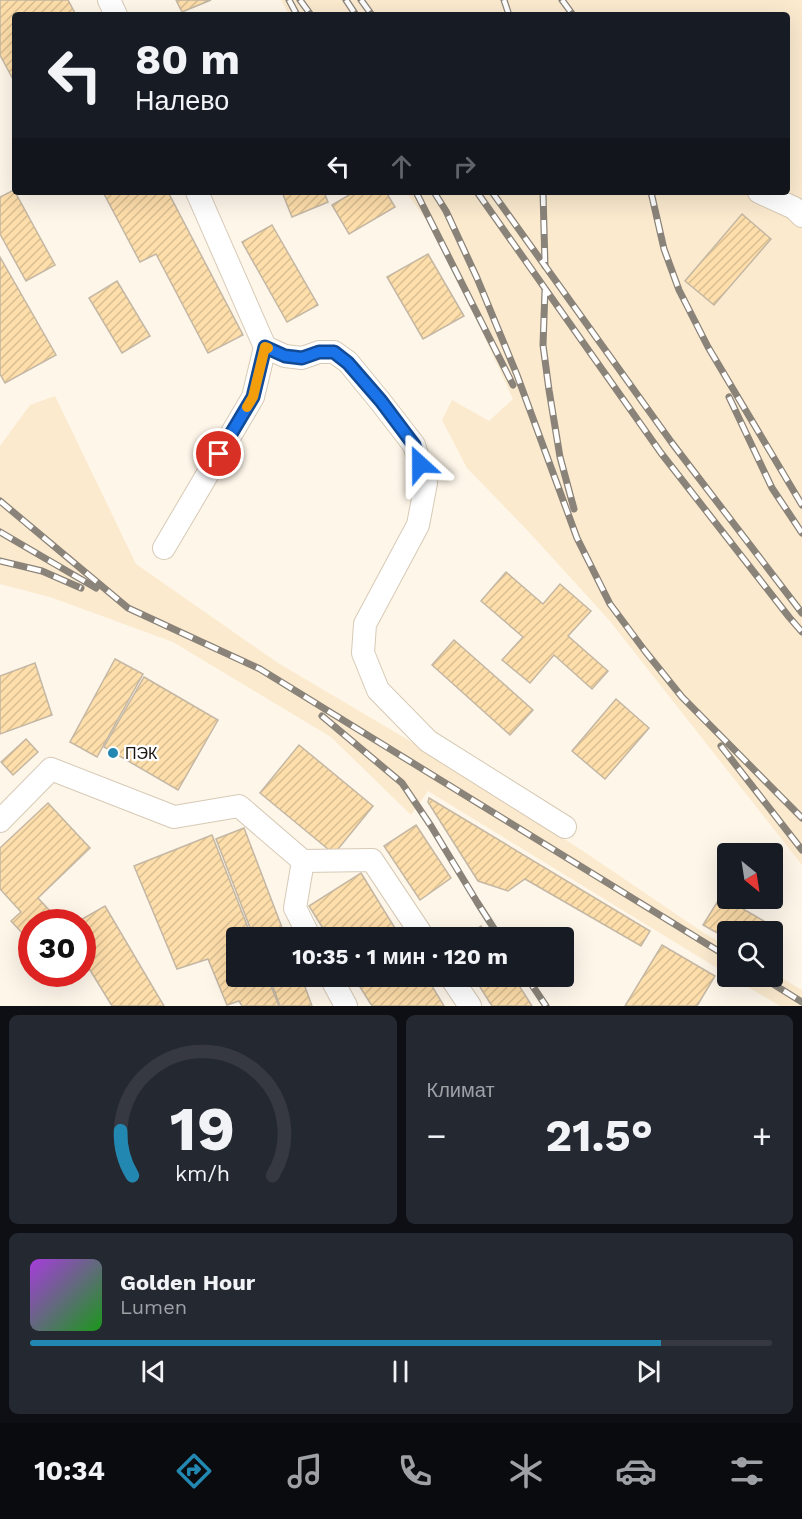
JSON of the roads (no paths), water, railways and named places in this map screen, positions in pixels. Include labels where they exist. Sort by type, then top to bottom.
[{"type":"street","points":[[164,548],[253,397],[265,347],[198,195]]},
{"type":"street","points":[[766,195],[794,208],[802,216]]},
{"type":"street","points":[[265,347],[285,356],[302,358],[319,352],[334,352],[348,363],[381,401],[414,445],[426,483],[418,525],[365,624],[363,653],[378,690],[428,741],[565,827]]},
{"type":"street","points":[[0,821],[51,769],[174,817],[239,806],[303,861],[372,860],[417,927]]},
{"type":"street","points":[[303,861],[295,908],[304,927]]},
{"type":"street","points":[[336,987],[346,1006]]},
{"type":"street","points":[[457,987],[470,1006]]},
{"type":"railway","points":[[289,0],[295,12]]},
{"type":"railway","points":[[300,0],[309,12]]},
{"type":"railway","points":[[346,0],[354,12]]},
{"type":"railway","points":[[361,0],[370,12]]},
{"type":"railway","points":[[504,0],[508,12]]},
{"type":"railway","points":[[562,0],[571,12]]},
{"type":"railway","points":[[418,195],[513,385]]},
{"type":"railway","points":[[436,195],[446,211],[477,278],[517,375],[577,538],[610,604],[682,697],[802,818]]},
{"type":"railway","points":[[479,195],[661,453],[802,632]]},
{"type":"railway","points":[[494,195],[672,443],[802,613]]},
{"type":"railway","points":[[543,195],[545,266]]},
{"type":"railway","points":[[652,195],[664,249],[679,290],[708,347],[802,505]]},
{"type":"railway","points":[[545,290],[543,345],[560,457],[574,509]]},
{"type":"railway","points":[[729,397],[772,488],[802,533]]},
{"type":"railway","points":[[0,501],[128,608],[260,669],[717,950]]},
{"type":"railway","points":[[0,532],[96,588]]},
{"type":"railway","points":[[0,561],[42,571],[81,588]]},
{"type":"railway","points":[[322,716],[402,783],[493,927]]},
{"type":"railway","points":[[721,746],[802,850]]},
{"type":"railway","points":[[533,987],[546,1006]]},
{"type":"railway","points":[[778,987],[802,1002]]},
{"type":"place","name":"ПЭК","points":[[113,753]]}]
